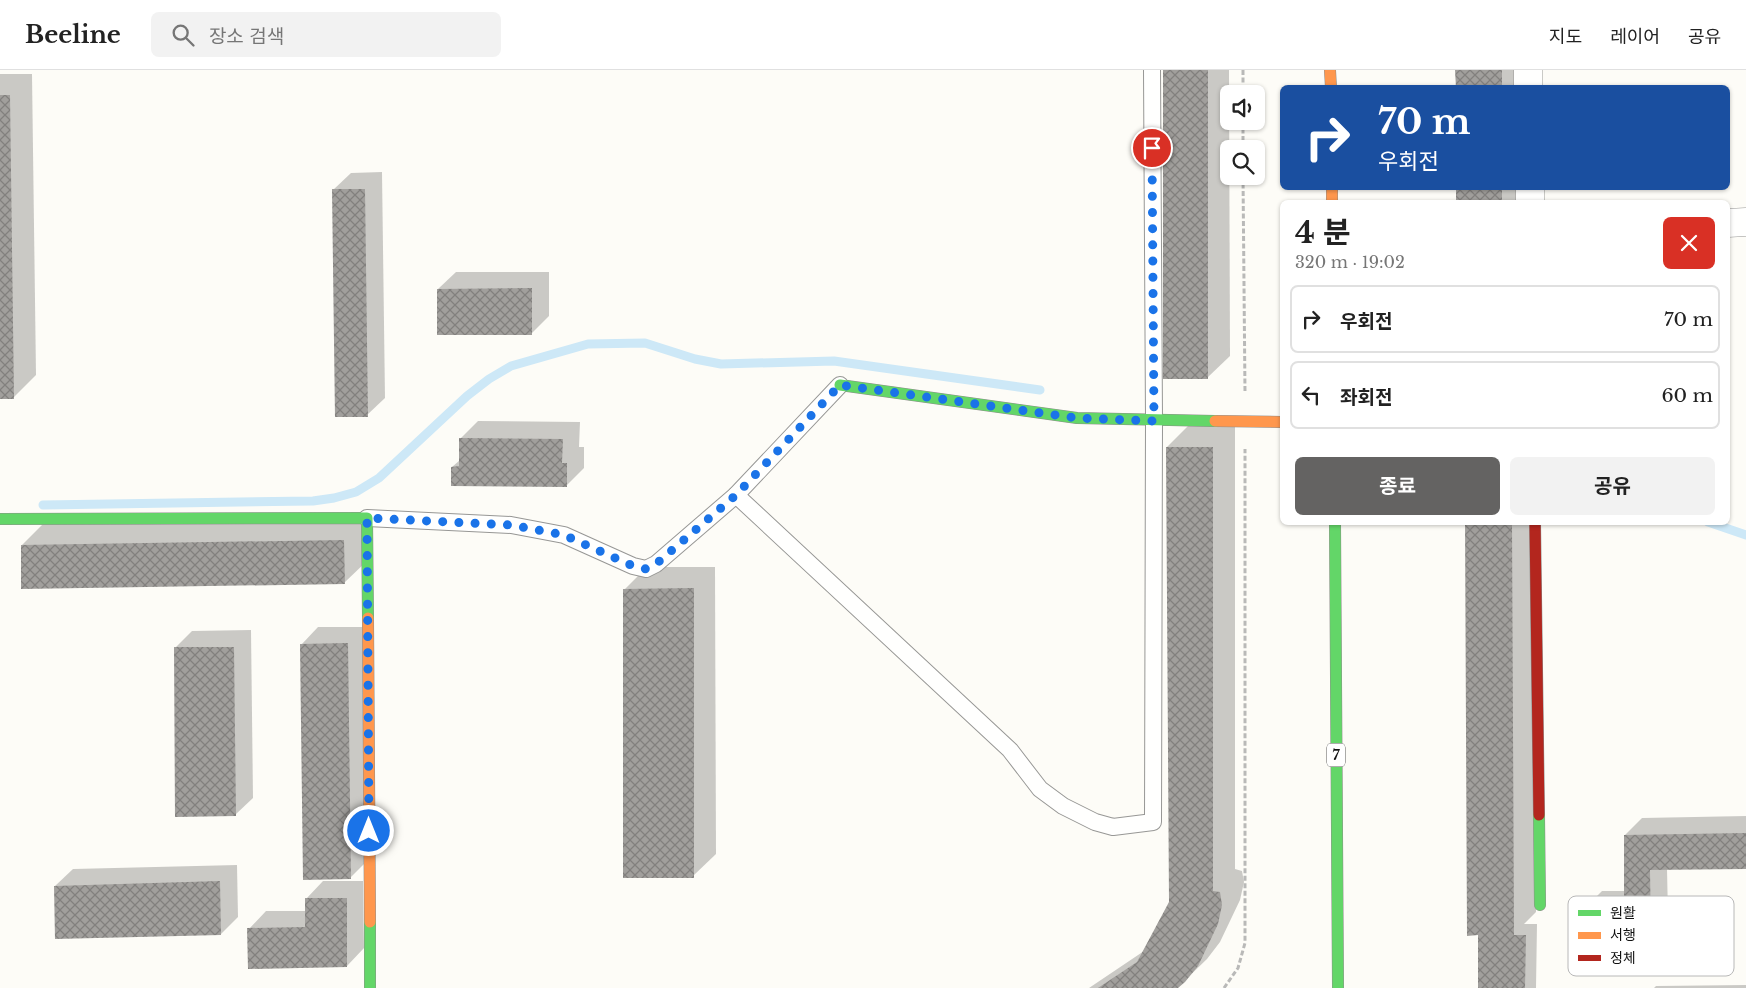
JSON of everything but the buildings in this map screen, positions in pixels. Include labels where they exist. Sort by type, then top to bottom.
[{"type":"main road","points":[[1330,70],[1330,85]]},
{"type":"main road","points":[[840,385],[1077,418],[1280,422]]},
{"type":"main road","points":[[0,519],[367,518],[370,988]]},
{"type":"main road","name":"7","points":[[1335,525],[1338,988]]},
{"type":"main road","points":[[1535,525],[1540,905]]},
{"type":"street","points":[[1528,70],[1528,85]]},
{"type":"street","points":[[1730,223],[1746,222]]},
{"type":"lane","points":[[736,495],[1010,750],[1040,789],[1063,806],[1095,822],[1113,827],[1153,822],[1154,421],[1152,70]]},
{"type":"lane","points":[[367,518],[511,525],[564,535],[633,566],[646,569],[656,564],[736,495],[840,385]]},
{"type":"path","points":[[1242,70],[1243,85]]},
{"type":"path","points":[[1224,988],[1238,968],[1245,943],[1243,185]]},
{"type":"waterway","points":[[43,505],[313,501],[356,492],[379,478],[467,396],[489,379],[511,366],[588,344],[645,343],[695,359],[721,364],[834,361],[1040,390]]},
{"type":"waterway","points":[[1717,525],[1746,535]]},
{"type":"traffic: fast","points":[[840,385],[1077,418],[1215,421]]},
{"type":"traffic: fast","points":[[0,519],[367,518],[368,618]]},
{"type":"traffic: fast","points":[[1335,525],[1338,988]]},
{"type":"traffic: fast","points":[[1539,815],[1540,905]]},
{"type":"traffic: fast","points":[[370,922],[370,988]]},
{"type":"traffic: slow","points":[[1330,70],[1331,85]]},
{"type":"traffic: slow","points":[[1332,190],[1332,200]]},
{"type":"traffic: slow","points":[[1215,421],[1280,422]]},
{"type":"traffic: slow","points":[[368,618],[370,922]]},
{"type":"traffic: jam","points":[[1535,525],[1539,815]]},
{"type":"route","points":[[369,831],[367,518],[511,525],[564,535],[633,566],[646,569],[656,564],[736,495],[840,385],[1077,418],[1154,421],[1152,148]]}]
